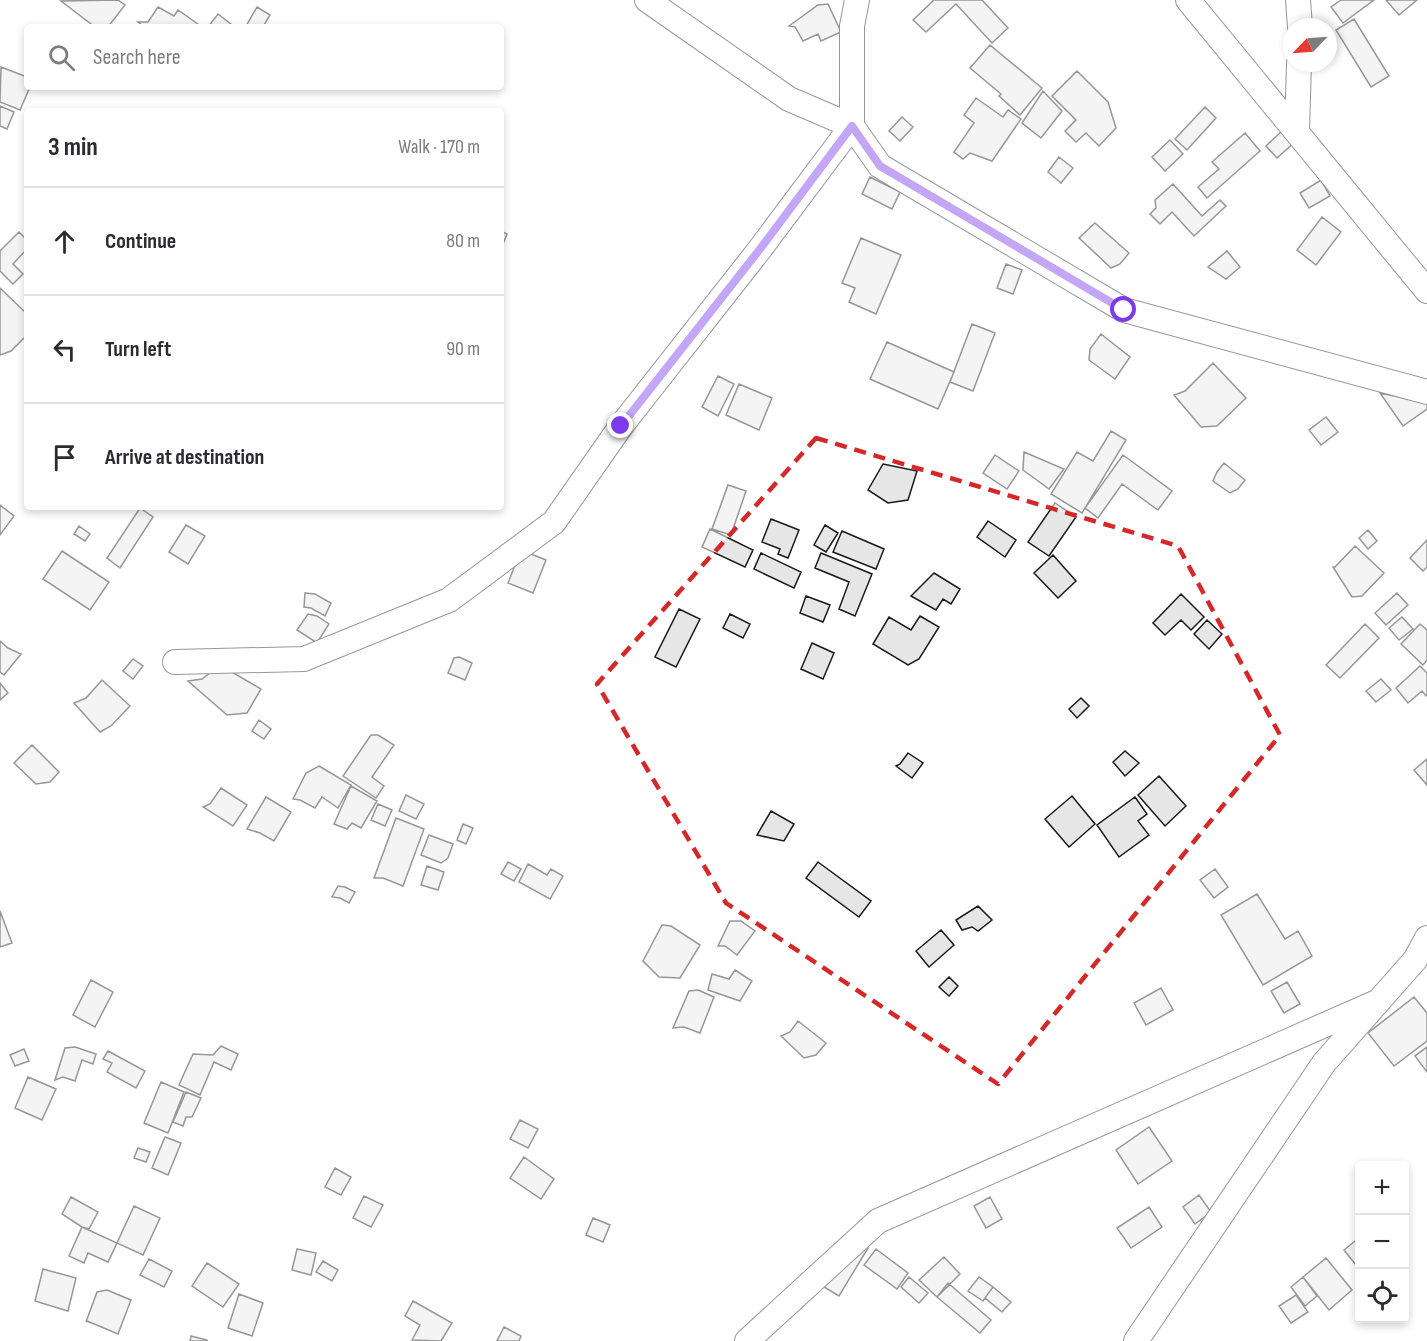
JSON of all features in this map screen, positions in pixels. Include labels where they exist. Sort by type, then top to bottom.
[{"type":"street","points":[[647,0],[789,99],[852,126],[880,166],[1124,310],[1427,392]]},
{"type":"street","points":[[175,662],[304,659],[449,600],[554,522],[621,426],[760,249],[852,126],[852,26],[857,0]]},
{"type":"street","points":[[1188,0],[1427,291]]},
{"type":"street","points":[[1298,0],[1299,18]]},
{"type":"street","points":[[1297,131],[1299,72]]},
{"type":"street","points":[[1136,1341],[1323,1063],[1415,960],[1427,938]]},
{"type":"street","points":[[747,1341],[878,1221],[1377,1002]]},
{"type":"highlighted area","points":[[816,438],[1178,546],[1280,735],[998,1084],[726,903],[597,684]]},
{"type":"building","points":[[118,0],[125,5],[110,24],[91,24],[61,1]]},
{"type":"building","points":[[934,0],[982,0],[1008,28],[992,43],[956,4],[926,32],[913,20]]},
{"type":"building","points":[[1341,0],[1374,0],[1343,23],[1331,7]]},
{"type":"building","points":[[1386,0],[1417,0],[1399,15]]},
{"type":"building","points":[[828,4],[841,32],[821,41],[818,34],[803,41],[795,27],[789,26],[818,5]]},
{"type":"building","points":[[158,7],[174,16],[178,10],[198,24],[141,24],[138,22],[148,22]]},
{"type":"building","points":[[257,7],[270,15],[265,24],[247,24]]},
{"type":"building","points":[[218,14],[231,24],[210,24]]},
{"type":"building","points":[[1354,19],[1389,76],[1371,87],[1337,29]]},
{"type":"building","points":[[990,45],[1042,88],[1020,115],[999,96],[1001,94],[970,68]]},
{"type":"building","points":[[1,67],[24,76],[24,90],[29,90],[20,110],[0,102]]},
{"type":"building","points":[[1077,71],[1108,102],[1116,128],[1099,146],[1086,133],[1076,142],[1065,131],[1076,120],[1052,96]]},
{"type":"building","points":[[1043,91],[1062,111],[1041,138],[1022,123]]},
{"type":"building","points":[[976,98],[1003,117],[1008,110],[1021,119],[992,161],[970,153],[963,159],[954,152],[974,123],[964,115]]},
{"type":"building","points":[[0,106],[14,112],[7,129],[0,126]]},
{"type":"building","points":[[1205,107],[1216,118],[1187,150],[1175,139]]},
{"type":"building","points":[[902,117],[913,127],[900,141],[889,131]]},
{"type":"building","points":[[1284,129],[1296,141],[1277,158],[1266,146]]},
{"type":"building","points":[[1245,133],[1260,151],[1207,198],[1198,187],[1219,169],[1212,162]]},
{"type":"building","points":[[1170,140],[1183,154],[1165,171],[1152,157]]},
{"type":"building","points":[[1059,157],[1073,168],[1061,183],[1048,172]]},
{"type":"building","points":[[870,177],[900,192],[892,209],[862,194]]},
{"type":"building","points":[[1321,180],[1330,196],[1309,208],[1300,193]]},
{"type":"building","points":[[1173,184],[1202,216],[1220,200],[1226,206],[1194,236],[1172,212],[1160,224],[1150,214],[1156,208],[1155,200]]},
{"type":"building","points":[[1322,217],[1341,232],[1316,265],[1297,250]]},
{"type":"building","points":[[1095,223],[1129,253],[1120,264],[1111,268],[1079,238]]},
{"type":"building","points":[[19,232],[24,237],[24,252],[13,264],[23,274],[13,284],[0,271],[0,251]]},
{"type":"building","points":[[861,238],[901,255],[876,314],[849,302],[855,288],[842,283]]},
{"type":"building","points":[[1227,251],[1240,267],[1226,279],[1208,267]]},
{"type":"building","points":[[1006,264],[1022,270],[1013,294],[997,288]]},
{"type":"building","points":[[0,288],[24,311],[24,338],[11,351],[0,355]]},
{"type":"building","points":[[972,324],[995,333],[973,391],[950,382]]},
{"type":"building","points":[[1101,334],[1130,357],[1115,379],[1089,360],[1090,349]]},
{"type":"building","points":[[887,342],[954,372],[938,409],[870,379]]},
{"type":"building","points":[[1213,363],[1246,398],[1217,426],[1201,427],[1174,395],[1185,391]]},
{"type":"building","points":[[718,376],[734,384],[718,416],[702,407]]},
{"type":"building","points":[[739,384],[772,398],[759,430],[726,415]]},
{"type":"building","points":[[1380,393],[1427,403],[1427,409],[1403,426]]},
{"type":"building","points":[[1326,417],[1338,432],[1321,445],[1309,430]]},
{"type":"building","points":[[1111,431],[1126,440],[1082,513],[1051,494],[1077,452],[1093,461]]},
{"type":"building","points":[[1024,452],[1064,469],[1049,489],[1023,470]]},
{"type":"building","points":[[995,455],[1019,471],[1007,489],[983,473]]},
{"type":"building","points":[[1123,455],[1172,491],[1158,510],[1122,484],[1098,518],[1085,508]]},
{"type":"building","points":[[1224,463],[1245,480],[1238,489],[1230,493],[1213,481]]},
{"type":"building","points":[[883,464],[917,471],[908,500],[888,503],[868,490]]},
{"type":"building","points":[[728,485],[746,491],[731,535],[712,529]]},
{"type":"building","points":[[1055,503],[1076,517],[1049,556],[1028,542]]},
{"type":"building","points":[[0,505],[14,516],[0,535]]},
{"type":"building","points":[[139,510],[143,510],[153,517],[120,568],[107,558]]},
{"type":"building","points":[[771,519],[799,530],[788,558],[778,554],[780,549],[762,542]]},
{"type":"building","points":[[988,521],[1016,540],[1005,557],[977,537]]},
{"type":"building","points":[[186,525],[205,536],[188,564],[169,552]]},
{"type":"building","points":[[825,525],[838,533],[826,552],[814,545]]},
{"type":"building","points":[[79,526],[90,534],[85,541],[74,534]]},
{"type":"building","points":[[710,529],[753,550],[745,567],[702,547]]},
{"type":"building","points":[[1368,530],[1377,541],[1368,549],[1359,538]]},
{"type":"building","points":[[842,531],[884,549],[876,569],[833,552]]},
{"type":"building","points":[[1427,540],[1427,567],[1423,571],[1410,558]]},
{"type":"building","points":[[1355,546],[1384,573],[1362,596],[1352,597],[1333,567]]},
{"type":"building","points":[[521,550],[546,560],[533,593],[508,583]]},
{"type":"building","points":[[62,551],[109,582],[90,610],[43,579]]},
{"type":"building","points":[[761,553],[801,572],[794,588],[754,569]]},
{"type":"building","points":[[821,553],[872,574],[855,616],[839,609],[849,582],[815,568]]},
{"type":"building","points":[[1053,555],[1076,581],[1058,598],[1034,573]]},
{"type":"building","points":[[934,573],[960,589],[951,604],[943,599],[936,610],[911,596]]},
{"type":"building","points":[[305,593],[315,594],[331,603],[325,616],[311,608],[304,607]]},
{"type":"building","points":[[1397,593],[1408,605],[1386,625],[1375,613]]},
{"type":"building","points":[[1181,594],[1204,617],[1191,630],[1181,620],[1165,635],[1153,623]]},
{"type":"building","points":[[806,596],[830,605],[823,622],[800,613]]},
{"type":"building","points":[[679,609],[700,619],[676,667],[655,657]]},
{"type":"building","points":[[308,614],[317,616],[329,624],[317,643],[297,630]]},
{"type":"building","points":[[730,614],[750,624],[743,638],[723,628]]},
{"type":"building","points":[[920,616],[939,627],[919,659],[908,665],[873,644],[889,617],[911,630]]},
{"type":"building","points":[[1402,617],[1413,629],[1399,640],[1389,628]]},
{"type":"building","points":[[1207,620],[1222,634],[1209,649],[1194,634]]},
{"type":"building","points":[[1365,624],[1379,638],[1340,678],[1326,665]]},
{"type":"building","points":[[1420,624],[1427,630],[1427,660],[1423,665],[1401,644]]},
{"type":"building","points":[[0,641],[21,654],[4,675],[0,672]]},
{"type":"building","points":[[812,643],[834,653],[823,679],[801,669]]},
{"type":"building","points":[[459,657],[472,663],[465,680],[448,673],[454,658]]},
{"type":"building","points":[[133,659],[143,666],[133,679],[123,671]]},
{"type":"building","points":[[220,665],[261,689],[247,713],[227,715],[188,681],[202,679]]},
{"type":"building","points":[[1420,666],[1427,673],[1427,695],[1422,691],[1408,703],[1396,688]]},
{"type":"building","points":[[1381,679],[1391,690],[1376,702],[1366,691]]},
{"type":"building","points":[[102,680],[130,706],[111,726],[100,732],[74,703],[86,698]]},
{"type":"building","points":[[0,683],[8,693],[0,700]]},
{"type":"building","points":[[1081,698],[1089,706],[1077,718],[1069,709]]},
{"type":"building","points":[[259,720],[271,729],[264,739],[252,731]]},
{"type":"building","points":[[371,735],[378,735],[394,745],[372,777],[384,786],[376,798],[343,776]]},
{"type":"building","points":[[32,745],[59,772],[50,782],[36,784],[14,763]]},
{"type":"building","points":[[1125,751],[1139,763],[1125,776],[1113,762]]},
{"type":"building","points":[[908,753],[923,763],[912,778],[896,766]]},
{"type":"building","points":[[1427,759],[1427,785],[1414,770]]},
{"type":"building","points":[[319,766],[351,785],[338,808],[322,797],[315,808],[293,799],[306,773]]},
{"type":"building","points":[[1159,776],[1186,806],[1165,826],[1138,795]]},
{"type":"building","points":[[351,786],[377,801],[361,828],[352,823],[347,829],[334,824]]},
{"type":"building","points":[[221,788],[247,805],[233,826],[203,807],[210,804]]},
{"type":"building","points":[[406,795],[424,804],[416,819],[399,811]]},
{"type":"building","points":[[1072,796],[1095,824],[1069,847],[1045,819]]},
{"type":"building","points":[[266,797],[291,812],[274,841],[247,829]]},
{"type":"building","points":[[1135,797],[1147,814],[1138,821],[1149,835],[1119,857],[1097,825]]},
{"type":"building","points":[[378,804],[392,810],[385,826],[371,820]]},
{"type":"building","points":[[771,811],[794,824],[784,841],[757,835]]},
{"type":"building","points":[[396,818],[424,829],[403,886],[383,878],[374,878]]},
{"type":"building","points":[[463,824],[473,828],[466,844],[457,840]]},
{"type":"building","points":[[429,835],[453,844],[448,858],[441,863],[421,855]]},
{"type":"building","points":[[508,862],[521,869],[514,881],[501,874]]},
{"type":"building","points":[[818,862],[871,901],[859,917],[806,878]]},
{"type":"building","points":[[528,864],[547,875],[551,869],[563,876],[550,899],[519,882]]},
{"type":"building","points":[[427,866],[444,872],[438,890],[421,885]]},
{"type":"building","points":[[1215,869],[1228,887],[1214,898],[1200,880]]},
{"type":"building","points":[[338,886],[355,892],[349,903],[332,897]]},
{"type":"building","points":[[1257,894],[1285,939],[1298,931],[1312,956],[1263,985],[1221,915]]},
{"type":"building","points":[[978,906],[992,920],[978,931],[972,927],[962,930],[956,920]]},
{"type":"building","points":[[0,911],[12,943],[0,947]]},
{"type":"building","points":[[730,921],[741,921],[755,931],[737,955],[725,946],[718,946]]},
{"type":"building","points":[[662,925],[671,926],[700,945],[680,978],[659,977],[643,961]]},
{"type":"building","points":[[941,930],[954,945],[929,967],[916,951]]},
{"type":"building","points":[[735,970],[752,981],[740,1001],[708,990],[712,974],[729,979]]},
{"type":"building","points":[[949,977],[958,986],[949,996],[939,987]]},
{"type":"building","points":[[91,980],[113,992],[95,1027],[73,1015]]},
{"type":"building","points":[[1287,982],[1300,1004],[1284,1013],[1271,991]]},
{"type":"building","points":[[1161,988],[1173,1010],[1146,1025],[1134,1003]]},
{"type":"building","points":[[698,990],[714,997],[700,1033],[684,1027],[673,1028],[689,991]]},
{"type":"building","points":[[1414,997],[1427,1013],[1427,1041],[1394,1066],[1368,1033]]},
{"type":"building","points":[[798,1021],[826,1043],[816,1055],[804,1058],[781,1036],[790,1032]]},
{"type":"building","points":[[221,1046],[238,1054],[231,1070],[214,1062],[200,1095],[179,1085],[193,1054],[213,1055]]},
{"type":"building","points":[[75,1047],[96,1054],[93,1064],[82,1060],[75,1081],[63,1077],[55,1080],[65,1048]]},
{"type":"building","points":[[1427,1047],[1427,1072],[1415,1056]]},
{"type":"building","points":[[24,1049],[29,1061],[15,1066],[10,1055]]},
{"type":"building","points":[[108,1051],[145,1071],[136,1088],[107,1072],[112,1063],[103,1059]]},
{"type":"building","points":[[28,1077],[56,1089],[42,1120],[15,1108]]},
{"type":"building","points":[[161,1082],[184,1092],[168,1133],[144,1123]]},
{"type":"building","points":[[186,1092],[201,1098],[192,1117],[186,1117],[183,1126],[173,1122]]},
{"type":"building","points":[[520,1120],[538,1129],[528,1148],[510,1139]]},
{"type":"building","points":[[1149,1127],[1172,1161],[1138,1184],[1116,1150]]},
{"type":"building","points":[[165,1137],[181,1143],[168,1175],[152,1168]]},
{"type":"building","points":[[138,1148],[150,1152],[146,1162],[134,1158]]},
{"type":"building","points":[[524,1157],[554,1179],[541,1199],[510,1178]]},
{"type":"building","points":[[335,1168],[351,1177],[341,1195],[325,1187]]},
{"type":"building","points":[[1199,1195],[1211,1212],[1195,1224],[1183,1207]]},
{"type":"building","points":[[364,1196],[383,1205],[371,1227],[353,1218]]},
{"type":"building","points":[[71,1197],[98,1212],[89,1229],[62,1214]]},
{"type":"building","points":[[990,1197],[1002,1219],[986,1228],[974,1206]]},
{"type":"building","points":[[134,1206],[160,1218],[143,1255],[117,1243]]},
{"type":"building","points":[[1149,1207],[1162,1227],[1131,1248],[1117,1228]]},
{"type":"building","points":[[593,1218],[610,1225],[603,1242],[586,1235]]},
{"type":"building","points":[[82,1227],[117,1243],[108,1262],[88,1253],[84,1263],[69,1256]]},
{"type":"building","points":[[852,1239],[868,1248],[839,1296],[824,1287]]},
{"type":"building","points":[[1355,1241],[1355,1264],[1344,1250]]},
{"type":"building","points":[[297,1249],[316,1253],[311,1275],[292,1270]]},
{"type":"building","points":[[876,1249],[908,1273],[897,1289],[864,1265]]},
{"type":"building","points":[[944,1257],[960,1274],[937,1297],[919,1280]]},
{"type":"building","points":[[1326,1258],[1352,1290],[1329,1310],[1303,1277]]},
{"type":"building","points":[[149,1259],[172,1271],[164,1287],[140,1275]]},
{"type":"building","points":[[323,1261],[338,1270],[332,1281],[316,1272]]},
{"type":"building","points":[[207,1263],[239,1284],[223,1307],[192,1286]]},
{"type":"building","points":[[43,1269],[76,1278],[68,1311],[35,1301]]},
{"type":"building","points":[[909,1277],[928,1293],[919,1303],[901,1287]]},
{"type":"building","points":[[979,1277],[993,1287],[983,1301],[968,1291]]},
{"type":"building","points":[[1303,1277],[1317,1296],[1305,1306],[1291,1287]]},
{"type":"building","points":[[948,1283],[991,1320],[980,1333],[937,1297]]},
{"type":"building","points":[[993,1287],[1011,1302],[1002,1312],[985,1298]]},
{"type":"building","points":[[107,1290],[131,1300],[118,1334],[86,1322],[97,1292]]},
{"type":"building","points":[[239,1294],[263,1303],[252,1336],[228,1328]]},
{"type":"building","points":[[1296,1295],[1308,1312],[1291,1323],[1279,1306]]},
{"type":"building","points":[[413,1301],[452,1323],[441,1341],[412,1340],[420,1325],[405,1316]]},
{"type":"building","points":[[504,1327],[521,1336],[519,1341],[497,1341]]},
{"type":"building","points":[[191,1336],[207,1340],[207,1341],[190,1341]]},
{"type":"route","points":[[621,426],[760,249],[852,126],[880,166],[1124,310]]}]
